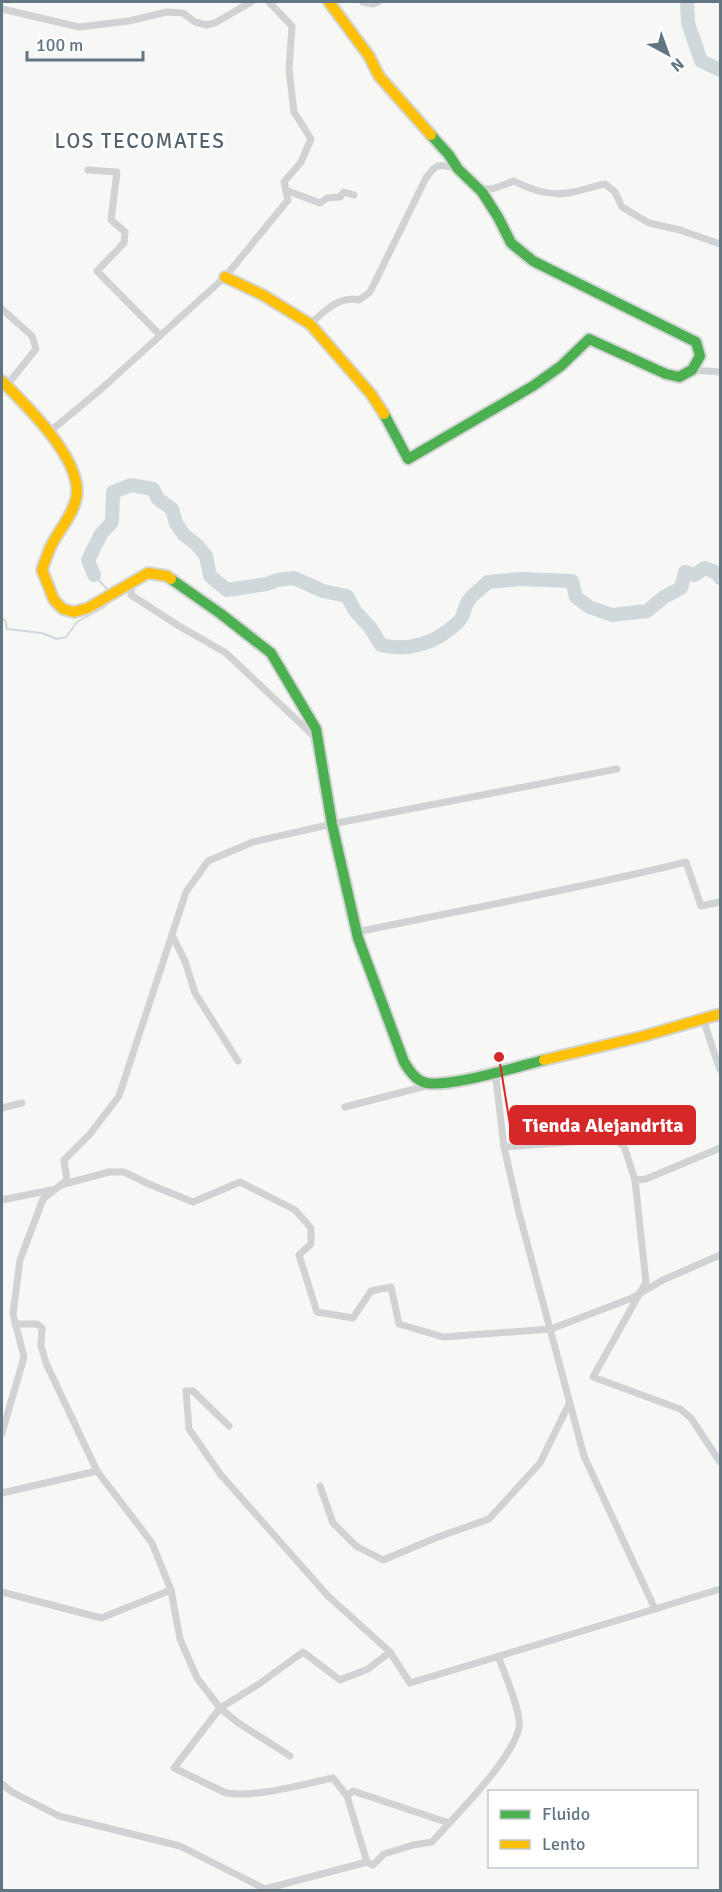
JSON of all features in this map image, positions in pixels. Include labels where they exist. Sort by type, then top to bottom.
[{"type":"main road","points":[[225,277],[263,295],[310,324],[370,394],[392,426],[408,459],[533,386],[561,366],[589,339],[666,374],[679,377],[692,369],[700,356],[696,342],[533,261],[511,243],[482,192],[458,169],[449,155],[379,76],[369,56],[329,2]]},
{"type":"main road","points":[[4,383],[70,461],[75,476],[77,497],[72,511],[51,546],[42,570],[54,600],[63,609],[74,612],[88,609],[148,573],[167,576],[271,653],[316,729],[332,824],[357,932],[404,1062],[416,1078],[430,1085],[445,1084],[644,1036],[720,1014]]},
{"type":"street","points":[[2,9],[79,27],[129,21],[167,12],[183,13],[195,22],[206,25],[215,23],[251,2]]},
{"type":"street","points":[[48,433],[225,277],[288,200],[288,191],[284,182],[301,162],[311,139],[294,112],[289,69],[292,26],[269,2]]},
{"type":"street","points":[[363,2],[373,4],[378,2]]},
{"type":"street","points":[[310,324],[333,304],[347,297],[359,300],[370,292],[426,178],[434,167],[441,164],[458,169]]},
{"type":"street","points":[[88,170],[117,172],[111,220],[125,232],[124,243],[96,271],[160,335]]},
{"type":"street","points":[[476,188],[492,189],[514,182],[533,191],[572,193],[605,184],[615,192],[622,207],[649,223],[680,230],[720,244]]},
{"type":"street","points":[[288,191],[320,202],[327,198],[340,197],[344,192],[354,195]]},
{"type":"street","points":[[2,309],[32,336],[36,349],[4,383]]},
{"type":"street","points":[[692,369],[720,372]]},
{"type":"street","points":[[127,585],[131,595],[226,653],[318,740]]},
{"type":"street","points":[[2,1433],[24,1357],[13,1314],[20,1260],[43,1199],[67,1180],[64,1160],[90,1134],[119,1096],[186,892],[208,861],[253,842],[332,824],[617,769]]},
{"type":"street","points":[[357,932],[605,882],[686,862],[701,906],[720,902]]},
{"type":"street","points":[[172,935],[185,961],[195,993],[238,1061]]},
{"type":"street","points":[[703,1019],[720,1070]]},
{"type":"street","points":[[495,1071],[504,1147],[519,1213],[584,1456],[655,1609]]},
{"type":"street","points":[[345,1107],[430,1085]]},
{"type":"street","points":[[2,1108],[22,1103]]},
{"type":"street","points":[[504,1147],[613,1139],[624,1146],[635,1180],[646,1282],[593,1377],[680,1409],[691,1418],[720,1462]]},
{"type":"street","points":[[635,1180],[646,1179],[720,1148]]},
{"type":"street","points":[[2,1200],[56,1188],[109,1172],[124,1172],[193,1202],[240,1182],[295,1210],[311,1228],[311,1244],[299,1255],[317,1312],[353,1318],[371,1291],[392,1287],[399,1324],[442,1337],[551,1329],[632,1298],[663,1280],[720,1255]]},
{"type":"street","points":[[15,1323],[37,1324],[42,1328],[41,1346],[46,1364],[97,1471],[152,1543],[171,1590],[180,1639],[197,1678],[220,1708],[237,1722],[290,1756]]},
{"type":"street","points":[[229,1426],[193,1391],[186,1391],[189,1429],[221,1475],[328,1596],[390,1652],[410,1683],[720,1589]]},
{"type":"street","points":[[320,1486],[333,1523],[356,1546],[383,1560],[489,1519],[540,1463],[569,1404]]},
{"type":"street","points":[[2,1493],[97,1471]]},
{"type":"street","points":[[2,1592],[100,1618],[171,1590]]},
{"type":"street","points":[[367,1862],[347,1796],[333,1778],[267,1791],[233,1794],[226,1793],[174,1768],[220,1708],[259,1684],[303,1652],[340,1680],[368,1670],[390,1652]]},
{"type":"street","points":[[2,1784],[12,1792],[58,1816],[180,1846],[265,1889],[367,1862],[373,1865],[384,1854],[432,1842],[507,1756],[519,1726],[516,1707],[498,1656]]},
{"type":"street","points":[[347,1796],[353,1791],[449,1823]]},
{"type":"waterway","points":[[687,2],[688,23],[701,61],[720,70]]},
{"type":"waterway","points":[[94,575],[88,560],[101,534],[112,522],[113,492],[131,485],[153,489],[158,499],[172,509],[176,523],[184,535],[206,556],[210,576],[227,590],[294,578],[323,591],[347,596],[355,611],[370,627],[381,645],[391,647],[422,644],[450,629],[460,620],[468,601],[488,582],[520,579],[572,581],[576,597],[589,607],[612,615],[647,611],[664,597],[681,588],[685,572],[694,575],[705,568],[717,573],[720,578]]},
{"type":"waterway","points":[[94,575],[108,590]]},
{"type":"waterway","points":[[2,619],[5,620],[7,629],[42,633],[57,639],[66,637],[77,622],[104,607],[112,598]]},
{"type":"traffic: fast","points":[[384,414],[408,459],[533,386],[561,366],[589,339],[666,374],[679,377],[692,370],[700,356],[696,342],[533,261],[511,243],[482,192],[458,169],[431,135]]},
{"type":"traffic: fast","points":[[171,579],[271,653],[316,729],[332,824],[358,938],[404,1062],[410,1071],[423,1082],[447,1083],[544,1060]]},
{"type":"traffic: slow","points":[[329,2],[369,56],[379,76],[431,135]]},
{"type":"traffic: slow","points":[[225,277],[263,295],[310,324],[371,394],[384,414]]},
{"type":"traffic: slow","points":[[2,381],[51,435],[72,468],[76,484],[74,505],[52,544],[42,570],[54,600],[63,609],[74,612],[88,608],[148,573],[167,576],[171,579]]},
{"type":"traffic: slow","points":[[544,1060],[644,1036],[720,1014]]},
{"type":"place","name":"Tienda Alejandrita","points":[[499,1057]]},
{"type":"district","name":"LOS TECOMATES","points":[[140,141]]}]
